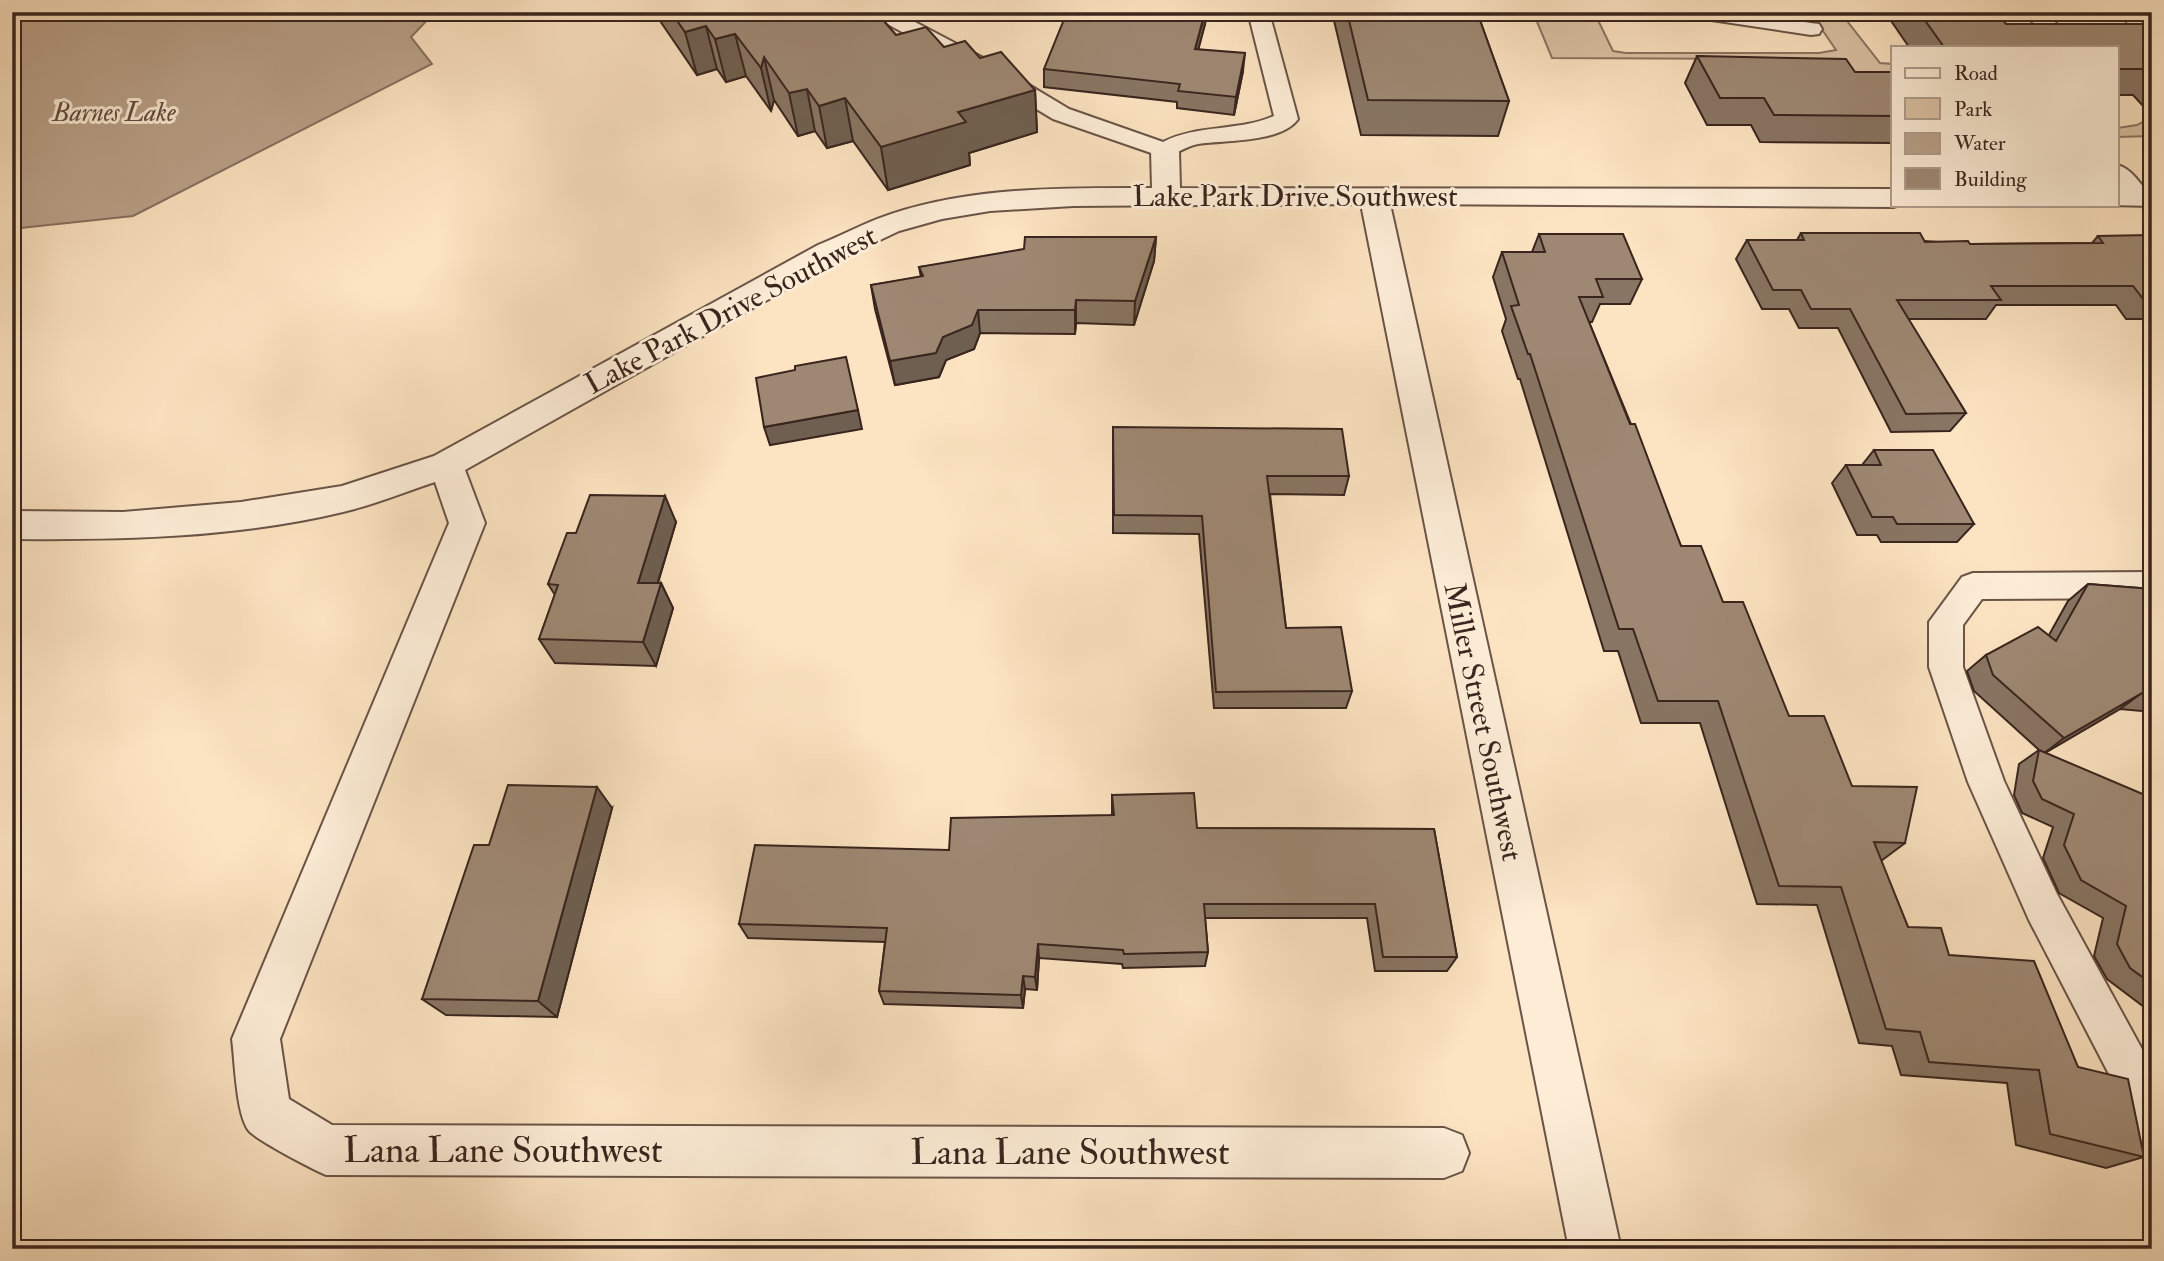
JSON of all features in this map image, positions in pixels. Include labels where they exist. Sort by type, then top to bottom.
[{"type":"street","points":[[1165,150],[1167,195]]},
{"type":"street","name":"Lake Park Drive Southwest","points":[[12,525],[123,526],[241,516],[343,499],[446,465],[829,252],[890,225],[990,202],[1167,195],[1891,198]]},
{"type":"street","name":"Miller Street Southwest","points":[[1374,195],[1595,1249]]},
{"type":"street","name":"Lana Lane Southwest","points":[[446,465],[467,523],[256,1039],[267,1114],[326,1150],[1444,1153]]},
{"type":"lane","points":[[880,12],[981,66],[1061,114],[1165,150],[1189,138],[1259,131],[1286,119],[1258,12]]},
{"type":"lane","points":[[1698,12],[1811,29]]},
{"type":"lane","points":[[2037,15],[2065,46]]},
{"type":"lane","points":[[2118,173],[2135,197]]},
{"type":"lane","points":[[2152,585],[1973,586],[1946,622],[1946,667],[1986,782],[2043,907],[2128,1066],[2152,1127]]},
{"type":"path","points":[[2125,37],[2119,31],[2133,12]]},
{"type":"green space","points":[[1533,12],[1594,12],[1613,51],[1626,53],[1819,53],[1836,50],[1810,12],[1840,12],[1880,63],[1891,64],[1891,76],[1777,76],[1766,59],[1552,58]]},
{"type":"green space","points":[[2148,111],[2152,118],[2152,136],[2118,137],[2118,128],[2137,125],[2146,120]]},
{"type":"water","name":"Barnes Lake","points":[[12,12],[435,12],[411,37],[432,64],[133,216],[12,229]]},
{"type":"building","points":[[671,12],[876,12],[896,35],[926,27],[944,47],[965,41],[980,58],[1001,52],[1035,90],[958,112],[966,122],[881,147],[845,98],[819,106],[807,89],[789,93],[764,57],[761,68],[735,34],[715,39],[706,26],[685,32]]},
{"type":"building","points":[[1067,12],[1205,12],[1195,49],[1245,53],[1236,97],[1178,91],[1180,84],[1044,69]]},
{"type":"building","points":[[1347,12],[1477,12],[1509,101],[1368,100]]},
{"type":"building","points":[[1919,12],[1996,12],[2006,24],[2152,24],[2152,69],[2118,69],[2118,46],[1943,46]]},
{"type":"building","points":[[1697,56],[1846,59],[1855,72],[1891,72],[1891,116],[1774,115],[1764,98],[1720,98]]},
{"type":"building","points":[[1801,233],[1920,233],[1925,242],[1968,241],[1970,244],[2103,243],[2098,236],[2150,235],[2152,300],[2144,300],[2133,286],[1991,286],[2001,300],[1897,300],[1966,413],[1906,414],[1850,309],[1811,309],[1801,290],[1773,290],[1747,240],[1804,240]]},
{"type":"building","points":[[1539,234],[1623,234],[1642,279],[1596,279],[1603,297],[1579,297],[1630,424],[1635,424],[1681,546],[1701,546],[1723,602],[1743,602],[1789,716],[1824,716],[1852,786],[1917,787],[1905,843],[1874,842],[1908,927],[1941,928],[1949,955],[2034,961],[2078,1067],[2128,1079],[2144,1157],[2050,1134],[2039,1070],[1929,1062],[1920,1032],[1886,1029],[1841,887],[1779,886],[1718,701],[1658,701],[1633,629],[1619,629],[1530,354],[1511,306],[1519,305],[1502,252],[1545,252]]},
{"type":"building","points":[[1025,237],[1156,237],[1135,301],[1076,300],[1075,310],[978,310],[972,325],[943,337],[936,353],[890,361],[871,285],[923,276],[919,267],[1024,249]]},
{"type":"building","points":[[846,357],[858,410],[764,427],[756,378],[795,370],[795,366]]},
{"type":"building","points":[[1113,427],[1342,429],[1349,476],[1267,476],[1286,628],[1341,627],[1352,691],[1216,692],[1202,516],[1114,515]]},
{"type":"building","points":[[1874,450],[1933,450],[1974,524],[1897,524],[1893,517],[1872,517],[1846,465],[1881,465]]},
{"type":"building","points":[[590,495],[665,496],[638,583],[661,583],[643,642],[539,639],[558,585],[548,584],[567,533],[576,533]]},
{"type":"building","points":[[2088,584],[2152,589],[2152,694],[2142,693],[2064,738],[1993,675],[1986,655],[2038,627],[2056,641]]},
{"type":"building","points":[[2039,750],[2152,798],[2143,883],[2152,887],[2152,984],[2130,968],[2117,944],[2126,906],[2081,880],[2064,845],[2074,814],[2042,799],[2033,781]]},
{"type":"building","points":[[508,785],[597,787],[538,1001],[422,999],[474,845],[489,845]]},
{"type":"building","points":[[1194,793],[1197,828],[1434,829],[1457,957],[1383,957],[1375,904],[1204,904],[1208,952],[1124,954],[1123,950],[1038,944],[1035,977],[1023,976],[1021,995],[879,991],[887,928],[739,924],[755,845],[949,850],[951,818],[1114,815],[1112,795]]}]
